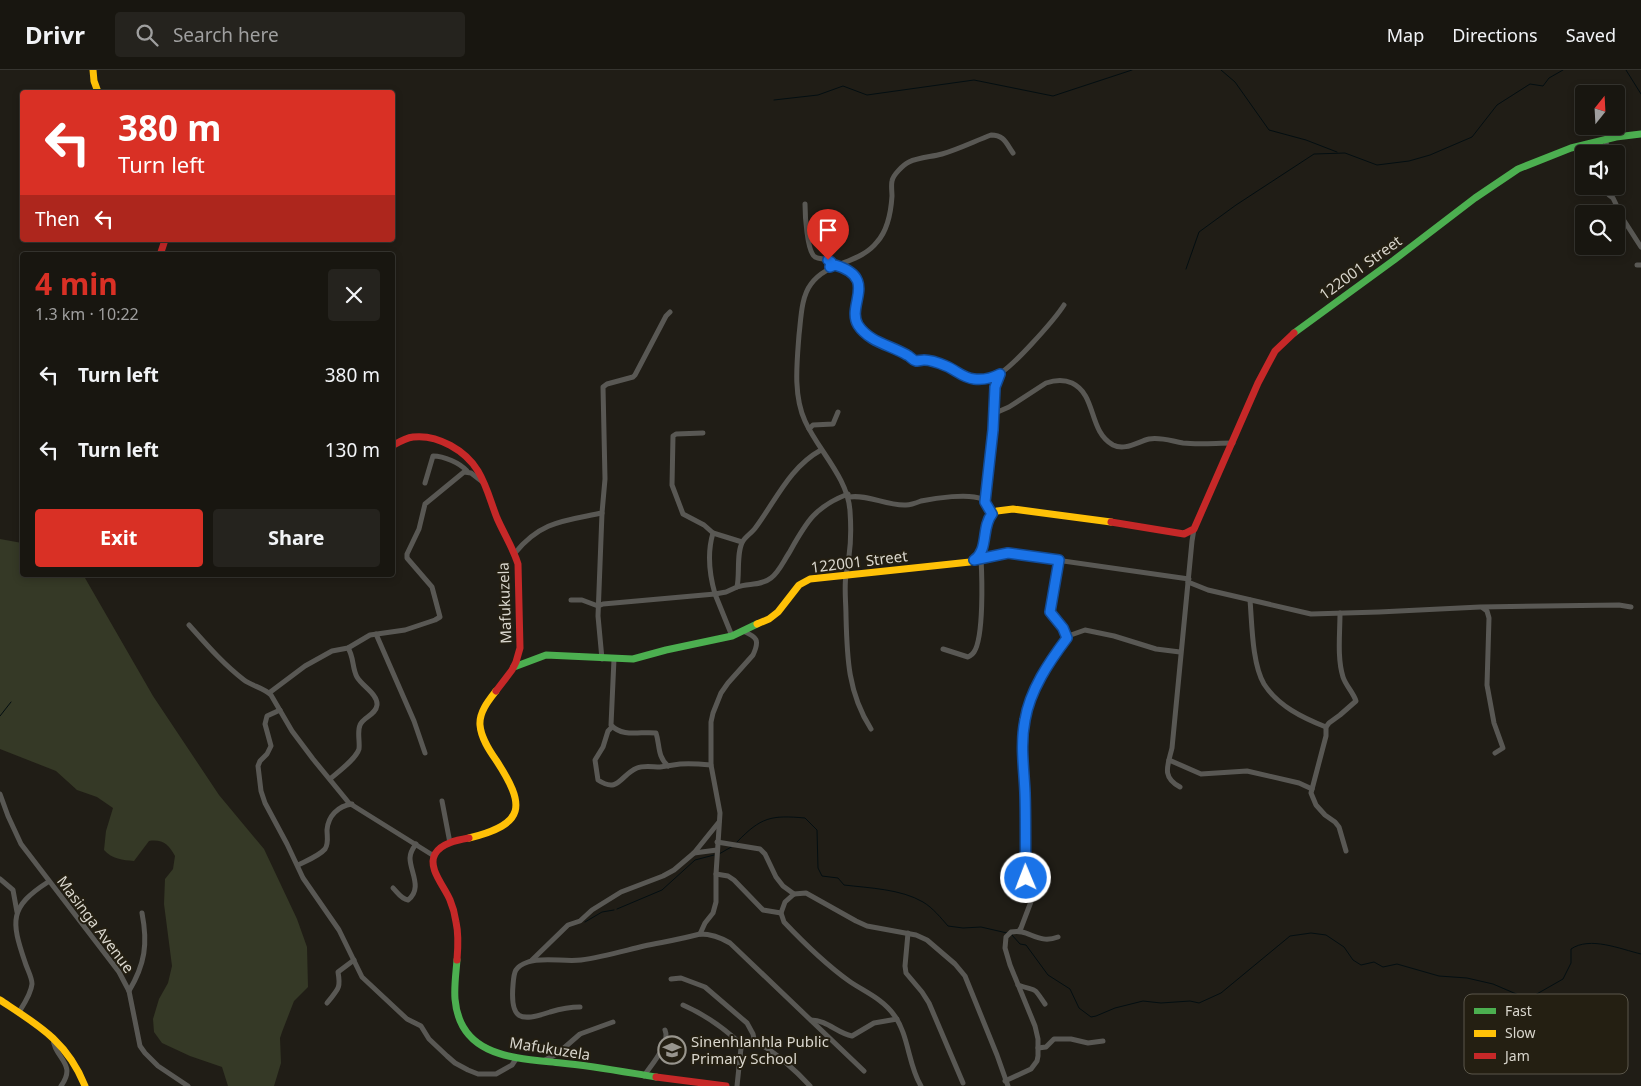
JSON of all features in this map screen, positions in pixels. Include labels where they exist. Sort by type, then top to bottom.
[{"type":"street","points":[[94,70],[94,80],[97,90]]},
{"type":"street","name":"122001 Street","points":[[1180,787],[1173,783],[1167,771],[1173,733],[1194,529],[1275,351],[1283,342],[1518,168],[1571,148],[1641,134]]},
{"type":"street","points":[[871,729],[860,710],[851,682],[847,640],[846,576],[850,556],[851,517],[848,496],[843,484],[809,429],[799,404],[798,348],[803,303],[811,284],[833,266],[867,253],[883,235],[891,208],[892,178],[904,165],[910,161],[942,154],[991,135],[1002,137],[1013,153]]},
{"type":"street","points":[[1606,140],[1606,145]]},
{"type":"street","points":[[1609,195],[1613,198],[1623,219],[1641,247]]},
{"type":"street","points":[[805,204],[811,252],[814,256],[831,262],[833,266],[848,270],[855,278],[859,293],[856,320],[861,328],[872,338],[884,346],[915,360],[937,362],[972,379],[1000,374]]},
{"type":"street","points":[[985,502],[992,442],[995,387],[1000,374],[1058,315],[1064,305]]},
{"type":"street","points":[[602,659],[598,606],[605,458],[603,387],[635,375],[666,316],[670,312]]},
{"type":"street","points":[[993,414],[1009,408],[1046,383],[1062,380],[1076,385],[1086,395],[1097,426],[1108,441],[1117,446],[1122,447],[1156,439],[1199,444],[1232,443]]},
{"type":"street","points":[[809,429],[813,425],[833,424],[838,412]]},
{"type":"street","points":[[702,433],[676,434],[673,436],[672,485],[684,514],[704,525],[713,533],[742,542]]},
{"type":"street","name":"Mafukuzela","points":[[395,444],[407,437],[415,436],[435,440],[466,457],[478,470],[498,521],[515,553],[518,571],[521,638],[518,658],[514,667],[484,708],[480,726],[485,741],[512,790],[515,800],[514,815],[504,826],[493,831],[441,846],[437,849],[433,863],[434,869],[448,896],[457,924],[459,948],[455,1001],[459,1018],[466,1032],[478,1044],[494,1052],[516,1059],[561,1063],[726,1086]]},
{"type":"street","points":[[737,587],[742,542],[755,529],[784,484],[809,458],[821,450]]},
{"type":"street","points":[[425,483],[433,456],[436,456],[462,466],[484,484]]},
{"type":"street","points":[[269,693],[305,666],[332,651],[348,648],[370,635],[405,630],[440,617],[432,587],[407,558],[407,554],[417,534],[425,504],[460,474],[467,471]]},
{"type":"street","points":[[571,600],[582,600],[598,606],[608,603],[715,594],[737,587],[761,583],[771,578],[777,571],[798,536],[814,515],[828,503],[848,496],[861,497],[892,505],[962,497],[979,497],[985,502],[992,514]]},
{"type":"street","points":[[943,649],[968,656],[974,653],[976,649],[981,623],[978,557],[983,549],[987,522],[992,514],[1003,509],[1013,509],[1184,534],[1194,529]]},
{"type":"street","points":[[515,553],[525,541],[542,528],[560,521],[602,512]]},
{"type":"street","points":[[713,533],[710,542],[709,562],[712,582],[732,636]]},
{"type":"street","points":[[978,559],[1008,553],[1188,581],[1208,590],[1305,613],[1480,607],[1619,605],[1631,607]]},
{"type":"street","name":"122001 Street","points":[[514,667],[546,655],[614,660],[638,658],[732,636],[769,619],[778,612],[804,581],[810,579],[978,559]]},
{"type":"street","points":[[1059,560],[1050,612],[1063,628],[1067,638]]},
{"type":"street","points":[[1250,600],[1256,661],[1264,683],[1287,708],[1326,727]]},
{"type":"street","points":[[1480,607],[1487,611],[1489,618],[1487,685],[1494,723],[1503,748],[1495,753]]},
{"type":"street","points":[[1340,613],[1342,676],[1356,700],[1326,727],[1326,736],[1311,793],[1316,805],[1339,827],[1346,851]]},
{"type":"street","points":[[189,625],[212,651],[239,676],[251,685],[269,693],[292,731],[330,780],[352,804],[434,856]]},
{"type":"street","points":[[1019,931],[1032,899],[1026,878],[1026,816],[1022,747],[1025,719],[1033,694],[1044,672],[1068,636],[1085,630],[1114,636],[1156,649],[1180,652]]},
{"type":"street","points":[[700,934],[715,908],[720,812],[711,765],[711,722],[716,703],[728,683],[753,655],[756,645],[755,637],[742,631]]},
{"type":"street","points":[[376,634],[414,721],[425,754]]},
{"type":"street","points":[[330,780],[356,756],[359,746],[359,727],[376,710],[377,704],[376,699],[358,678],[353,658],[348,648]]},
{"type":"street","points":[[612,728],[614,660]]},
{"type":"street","points":[[280,710],[265,718],[271,746],[258,766],[260,791],[303,878],[340,930],[358,971],[368,983],[407,1019],[422,1026],[429,1039],[455,1063],[478,1074],[488,1075],[505,1070],[516,1059]]},
{"type":"street","points":[[612,728],[608,731],[603,747],[595,760],[598,780],[607,785],[615,785],[630,771],[641,766],[668,766],[688,763],[711,765]]},
{"type":"street","points":[[612,728],[634,734],[656,733],[658,748],[668,766]]},
{"type":"street","points":[[1169,760],[1201,774],[1247,772],[1299,783],[1312,789]]},
{"type":"street","name":"Masinga Avenue","points":[[0,794],[21,844],[48,882],[119,972],[129,991],[140,1046],[145,1054],[158,1066],[188,1086]]},
{"type":"street","points":[[442,801],[450,843]]},
{"type":"street","points":[[298,865],[326,848],[328,821],[343,806],[352,804]]},
{"type":"street","points":[[580,1007],[568,1007],[526,1018],[519,1016],[512,1001],[514,972],[519,966],[532,960],[568,924],[580,921],[592,910],[621,892],[663,876],[694,853],[719,822]]},
{"type":"street","points":[[717,842],[756,848],[763,851],[776,877],[783,886],[794,894]]},
{"type":"street","points":[[393,888],[402,898],[408,900],[413,895],[416,884],[410,856],[416,844]]},
{"type":"street","points":[[694,853],[717,850]]},
{"type":"street","points":[[716,874],[728,876],[734,880],[763,910],[781,913]]},
{"type":"street","points":[[0,879],[12,890],[17,912],[16,929],[31,978],[32,986],[19,1012]]},
{"type":"street","points":[[17,912],[29,895],[48,882]]},
{"type":"street","points":[[922,1086],[915,1072],[897,1020],[885,1004],[849,982],[791,930],[784,922],[781,913],[785,902],[794,894],[806,893],[867,926],[921,937],[927,940],[961,970],[965,976],[995,1048],[1006,1083],[1031,1069],[1037,1061],[1038,1039],[1035,1026],[1005,948],[1005,941],[1009,934],[1019,931],[1043,940],[1058,937]]},
{"type":"street","points":[[129,991],[139,972],[144,956],[142,913]]},
{"type":"street","points":[[532,960],[571,961],[598,958],[700,934],[722,938],[864,1071]]},
{"type":"street","points":[[908,934],[906,973],[929,1003],[963,1083]]},
{"type":"street","points":[[327,1003],[339,986],[338,972],[354,960]]},
{"type":"street","points":[[671,979],[681,978],[705,987],[747,1024],[753,1034],[755,1043]]},
{"type":"street","points":[[1018,985],[1034,988],[1045,1004]]},
{"type":"street","points":[[0,1000],[53,1036],[72,1058],[79,1069],[85,1086]]},
{"type":"street","points":[[683,1005],[726,1030],[742,1045]]},
{"type":"street","points":[[811,1020],[821,1021],[846,1035],[852,1036],[874,1023],[897,1020]]},
{"type":"street","points":[[542,1062],[557,1054],[580,1034],[613,1022]]},
{"type":"street","points":[[644,1076],[664,1046],[667,1038],[665,1030]]},
{"type":"street","points":[[53,1036],[54,1044],[67,1068],[67,1076],[61,1086]]},
{"type":"street","points":[[1038,1048],[1046,1047],[1054,1039],[1071,1039],[1086,1043],[1102,1041]]},
{"type":"street","points":[[742,1045],[755,1043],[762,1046],[796,1072],[810,1086]]},
{"type":"street","points":[[737,1086],[742,1045]]},
{"type":"green space","points":[[0,539],[20,543],[20,577],[85,578],[153,696],[219,795],[264,849],[297,919],[307,947],[308,987],[294,1001],[282,1032],[280,1038],[281,1063],[274,1086],[228,1086],[222,1067],[190,1056],[162,1043],[154,1032],[153,1019],[159,999],[168,983],[172,966],[164,904],[165,879],[173,869],[175,856],[170,849],[162,842],[149,841],[134,861],[114,857],[104,850],[106,831],[113,808],[97,797],[77,790],[56,771],[0,749]]},
{"type":"waterway","points":[[774,100],[818,95],[843,86],[867,95],[974,80],[1053,96],[1132,70]]},
{"type":"waterway","points":[[1221,70],[1235,82],[1269,130],[1306,140],[1337,152]]},
{"type":"waterway","points":[[1186,269],[1199,232],[1236,205],[1314,154],[1345,153],[1377,165],[1409,161],[1430,155],[1472,137],[1497,105],[1530,84],[1543,86],[1549,78],[1563,70]]},
{"type":"waterway","points":[[1626,70],[1641,94]]},
{"type":"waterway","points":[[0,716],[11,702]]},
{"type":"waterway","points":[[737,842],[753,827],[767,819],[783,817],[805,818],[817,830],[818,868],[822,876],[838,878],[844,885],[905,894],[930,907],[948,926],[963,928],[981,927],[1007,933]]},
{"type":"waterway","points":[[719,854],[733,846]]},
{"type":"waterway","points":[[617,909],[662,890],[695,860],[714,855]]},
{"type":"waterway","points":[[585,922],[602,912],[614,910]]},
{"type":"waterway","points":[[1012,935],[1020,944],[1026,945],[1048,975],[1070,989],[1079,1008],[1091,1017],[1115,1008],[1143,1001],[1161,1003],[1190,1001],[1199,1003],[1221,993],[1290,936],[1311,933],[1326,935],[1344,947],[1353,960],[1361,965],[1374,962],[1383,967],[1397,964],[1439,976],[1467,978],[1493,984],[1516,994]]},
{"type":"waterway","points":[[1537,994],[1563,979],[1571,963],[1571,949],[1579,945],[1605,945],[1641,954]]},
{"type":"traffic: fast","points":[[1294,333],[1475,198],[1518,169],[1571,148],[1616,137],[1641,134]]},
{"type":"traffic: fast","points":[[514,667],[546,655],[633,659],[732,636],[757,624]]},
{"type":"traffic: fast","points":[[457,960],[455,999],[459,1018],[467,1033],[479,1044],[509,1056],[597,1067],[656,1077]]},
{"type":"traffic: slow","points":[[93,70],[97,90]]},
{"type":"traffic: slow","points":[[757,624],[769,619],[778,612],[799,585],[810,579],[970,562],[981,553],[988,519],[997,511],[1013,509],[1111,522]]},
{"type":"traffic: slow","points":[[469,838],[488,833],[501,826],[511,819],[515,811],[516,801],[512,790],[506,776],[486,744],[480,725],[483,711],[496,691]]},
{"type":"traffic: slow","points":[[0,1000],[39,1026],[60,1046],[78,1070],[85,1086]]},
{"type":"traffic: jam","points":[[161,252],[164,242]]},
{"type":"traffic: jam","points":[[1111,522],[1184,534],[1194,529],[1258,383],[1275,351],[1294,333]]},
{"type":"traffic: jam","points":[[395,444],[407,438],[432,438],[450,445],[466,457],[478,471],[497,518],[514,552],[518,564],[520,648],[512,670],[496,691]]},
{"type":"traffic: jam","points":[[457,960],[458,937],[454,914],[450,900],[435,871],[433,859],[441,847],[469,838]]},
{"type":"traffic: jam","points":[[656,1077],[726,1086]]},
{"type":"place","name":"Sinenhlanhla Public Primary School","points":[[672,1050]]},
{"type":"route","points":[[828,260],[831,262],[830,267],[835,265],[852,273],[858,284],[859,293],[856,320],[864,332],[884,346],[917,361],[937,362],[948,366],[972,379],[1000,374],[995,387],[993,430],[985,502],[992,514],[987,522],[983,549],[974,560],[1000,553],[1008,553],[1059,560],[1050,612],[1063,628],[1067,638],[1044,672],[1033,694],[1025,719],[1022,771],[1026,816],[1026,878]]}]
